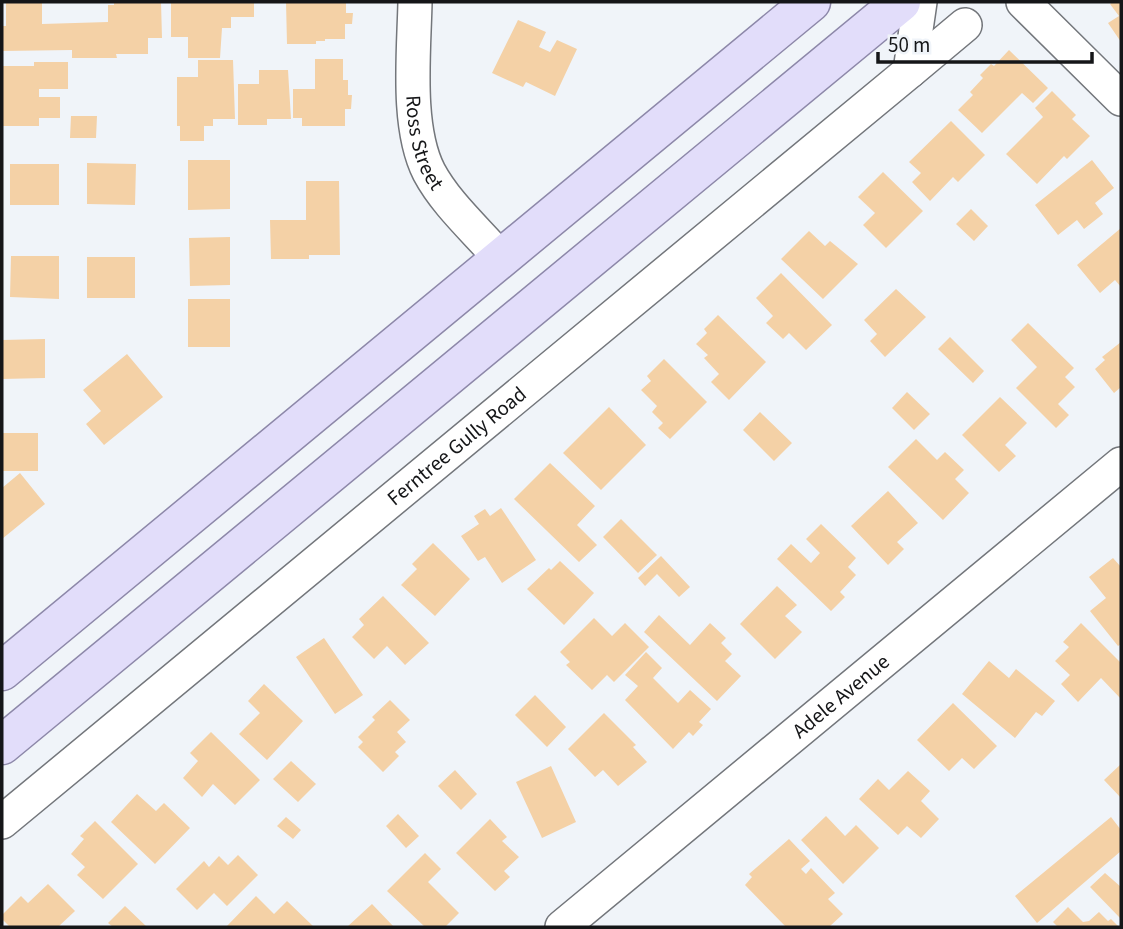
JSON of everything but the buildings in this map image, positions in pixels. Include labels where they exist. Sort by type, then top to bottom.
[{"type":"main road","points":[[2,671],[811,2]]},
{"type":"main road","points":[[2,745],[901,2]]},
{"type":"street","name":"Ross Street","points":[[415,2],[415,123],[422,156],[429,172],[448,199],[501,259]]},
{"type":"street","points":[[910,71],[920,2]]},
{"type":"street","points":[[1033,6],[1121,99]]},
{"type":"street","name":"Ferntree Gully Road","points":[[2,822],[965,25]]},
{"type":"street","name":"Adele Avenue","points":[[562,927],[1121,464]]}]
